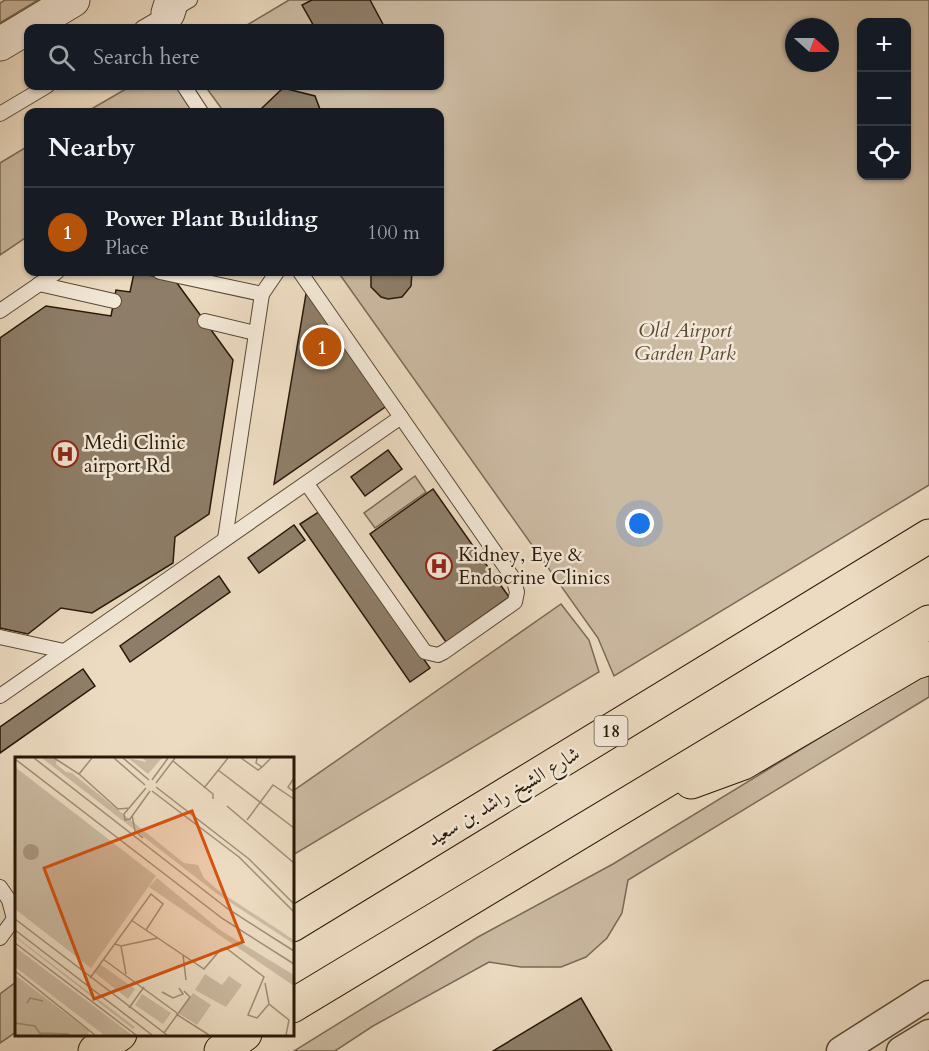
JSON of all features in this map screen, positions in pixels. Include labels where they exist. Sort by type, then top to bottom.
[{"type":"main road","name":"شارع الشيخ راشد بن سعيد","points":[[294,924],[929,536]]},
{"type":"main road","points":[[294,1005],[929,622]]},
{"type":"main road","points":[[632,800],[692,782],[743,763],[914,663],[929,658]]},
{"type":"main road","points":[[94,1051],[118,1036]]},
{"type":"main road","points":[[221,1051],[244,1036]]},
{"type":"street","points":[[35,24],[73,0]]},
{"type":"street","points":[[842,1051],[929,995]]},
{"type":"street","points":[[902,1051],[929,1034]]},
{"type":"lane","points":[[0,114],[40,90]]},
{"type":"lane","points":[[187,90],[198,108]]},
{"type":"lane","points":[[0,311],[51,276]]},
{"type":"lane","points":[[179,276],[262,294]]},
{"type":"lane","points":[[225,539],[262,294],[274,276]]},
{"type":"lane","points":[[303,276],[513,578],[517,592],[511,607],[444,652],[438,655],[425,652],[307,484]]},
{"type":"lane","points":[[39,284],[114,301]]},
{"type":"lane","points":[[205,321],[255,333]]},
{"type":"lane","points":[[0,696],[401,417]]},
{"type":"lane","points":[[0,637],[64,651]]},
{"type":"lane","points":[[0,887],[9,900],[14,919],[0,938]]},
{"type":"green space","points":[[5,0],[38,0],[0,23],[0,3]]},
{"type":"green space","name":"Old Airport Garden Park","points":[[289,0],[929,0],[929,485],[614,676],[598,638],[341,276],[444,276],[444,108],[221,108],[208,90],[444,90],[444,24],[249,24]]},
{"type":"green space","points":[[124,90],[184,90],[198,108],[93,108]]},
{"type":"green space","points":[[24,148],[24,239],[0,255],[0,163]]},
{"type":"green space","points":[[415,476],[426,492],[375,528],[364,513]]},
{"type":"green space","points":[[561,604],[589,640],[599,672],[294,854],[294,790]]},
{"type":"green space","points":[[929,671],[929,697],[628,880],[622,913],[607,938],[586,957],[561,967],[521,967],[489,962],[373,1026],[335,1051],[294,1051],[478,937],[613,864]]},
{"type":"green space","points":[[15,983],[15,1033],[0,1043],[0,994]]},
{"type":"building","points":[[312,0],[370,0],[383,24],[313,24],[302,5]]},
{"type":"building","points":[[281,90],[291,90],[315,96],[320,108],[262,108]]},
{"type":"building","points":[[133,276],[174,279],[233,360],[209,514],[175,537],[173,563],[92,613],[61,608],[28,634],[0,628],[0,338],[46,306],[111,316],[116,290],[130,292]]},
{"type":"building","points":[[371,276],[412,276],[411,286],[402,297],[388,299],[381,297],[371,287]]},
{"type":"building","points":[[307,288],[388,405],[274,484]]},
{"type":"building","points":[[388,450],[402,469],[365,496],[351,477]]},
{"type":"building","name":"Kidney, Eye & Endocrine Clinics","points":[[433,489],[509,597],[446,642],[370,534]]},
{"type":"building","points":[[320,511],[430,668],[410,682],[300,524]]},
{"type":"building","points":[[294,525],[305,540],[259,573],[248,558]]},
{"type":"building","points":[[219,576],[230,592],[130,662],[120,646]]},
{"type":"building","points":[[83,669],[95,686],[0,753],[0,727]]},
{"type":"building","points":[[581,998],[612,1051],[493,1051]]},
{"type":"place","name":"Power Plant Building","points":[[322,347]]},
{"type":"place","name":"Medi Clinic airport Rd","points":[[65,454]]},
{"type":"place","name":"Kidney, Eye & Endocrine Clinics","points":[[439,566]]}]
